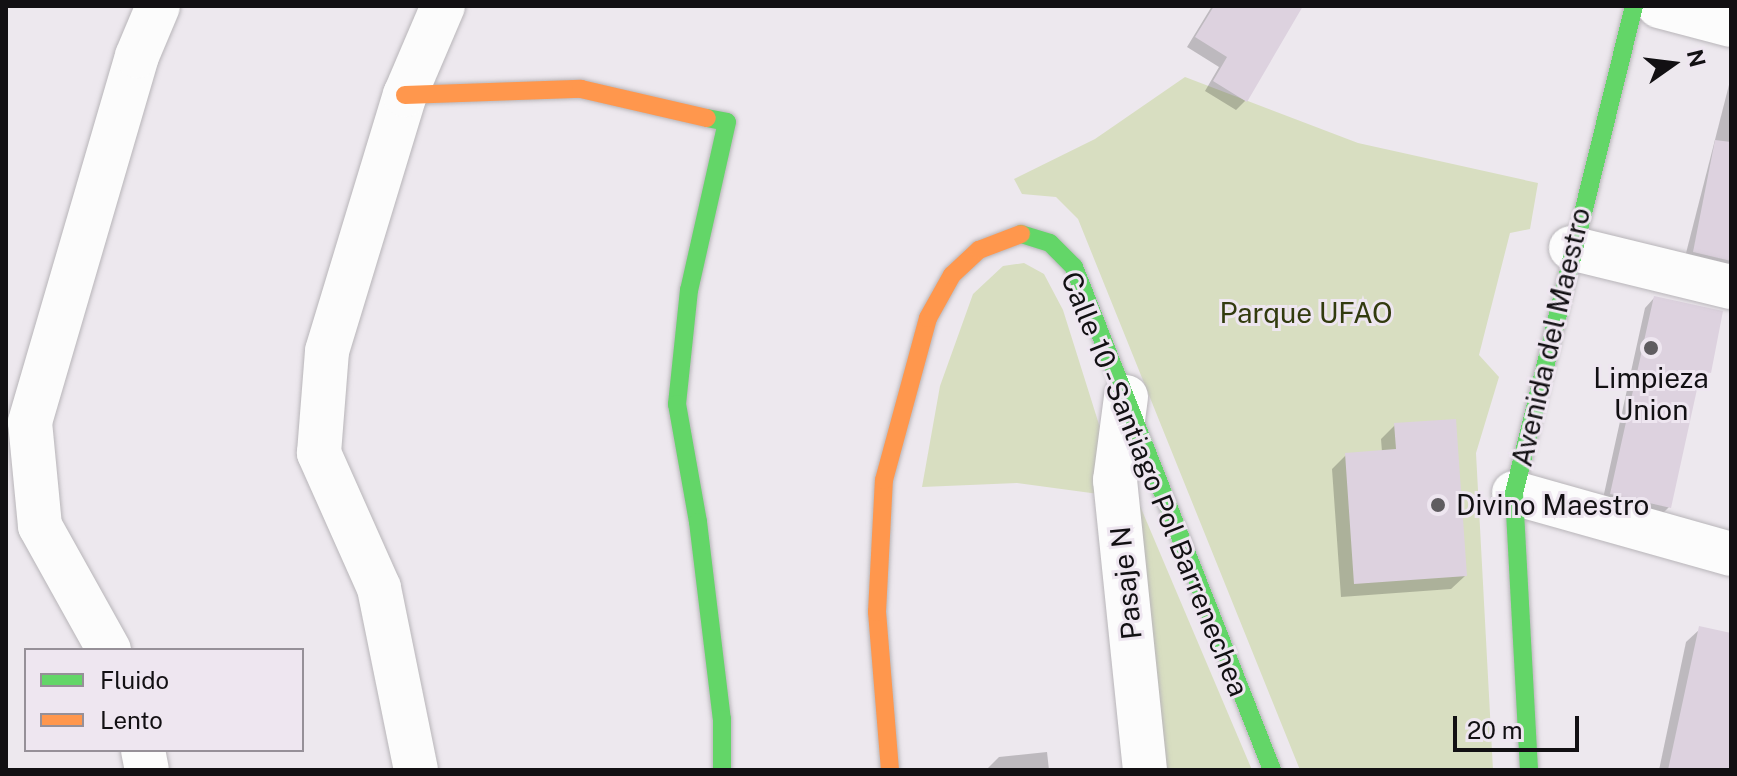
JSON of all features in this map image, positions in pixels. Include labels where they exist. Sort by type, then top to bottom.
[{"type":"main road","name":"Avenida del Maestro","points":[[1529,770],[1514,493],[1571,248],[1634,6]]},
{"type":"main road","points":[[405,95],[581,89],[727,122],[689,290],[677,404],[700,538],[722,719],[722,770]]},
{"type":"main road","name":"Calle 10 - Santiago Pol Barrenechea","points":[[890,770],[877,612],[884,480],[928,318],[952,275],[979,250],[1015,232],[1050,243],[1074,267],[1272,770]]},
{"type":"street","points":[[108,648],[40,526],[30,422],[137,56],[158,6]]},
{"type":"street","points":[[416,770],[379,588],[319,453],[327,351],[405,95],[443,6]]},
{"type":"street","points":[[1659,6],[1731,25]]},
{"type":"street","points":[[1571,248],[1731,287]]},
{"type":"street","name":"Pasaje N","points":[[1126,397],[1115,480],[1145,770]]},
{"type":"street","points":[[1514,493],[1731,554]]},
{"type":"green space","name":"Parque UFAO","points":[[1185,77],[1358,143],[1538,183],[1530,229],[1510,233],[1479,355],[1499,377],[1476,453],[1493,770],[1300,770],[1078,219],[1056,197],[1022,194],[1014,179],[1095,139]]},
{"type":"green space","points":[[1024,263],[1044,274],[1063,310],[1102,434],[1106,495],[1017,483],[922,487],[940,386],[973,294],[1003,266]]},
{"type":"green space","points":[[1132,487],[1252,770],[1165,770]]},
{"type":"building","points":[[1214,6],[1303,6],[1247,102],[1213,81],[1227,57],[1195,37]]},
{"type":"building","points":[[1715,140],[1731,142],[1731,261],[1693,252]]},
{"type":"building","points":[[1654,296],[1723,311],[1711,373],[1701,371],[1671,508],[1610,494]]},
{"type":"building","points":[[1456,419],[1467,576],[1354,584],[1345,453],[1396,449],[1394,423]]},
{"type":"building","points":[[1699,626],[1731,633],[1731,770],[1668,770]]},
{"type":"traffic: fast","points":[[1529,770],[1514,493],[1634,6]]},
{"type":"traffic: fast","points":[[707,118],[727,122],[689,290],[677,404],[698,522],[722,719],[722,770]]},
{"type":"traffic: fast","points":[[1021,234],[1050,243],[1074,267],[1272,770]]},
{"type":"traffic: slow","points":[[405,95],[581,89],[707,118]]},
{"type":"traffic: slow","points":[[890,770],[877,612],[884,480],[928,318],[952,275],[979,250],[1021,234]]},
{"type":"place","name":"Limpieza Union","points":[[1651,348]]},
{"type":"place","name":"Divino Maestro","points":[[1438,505]]}]
